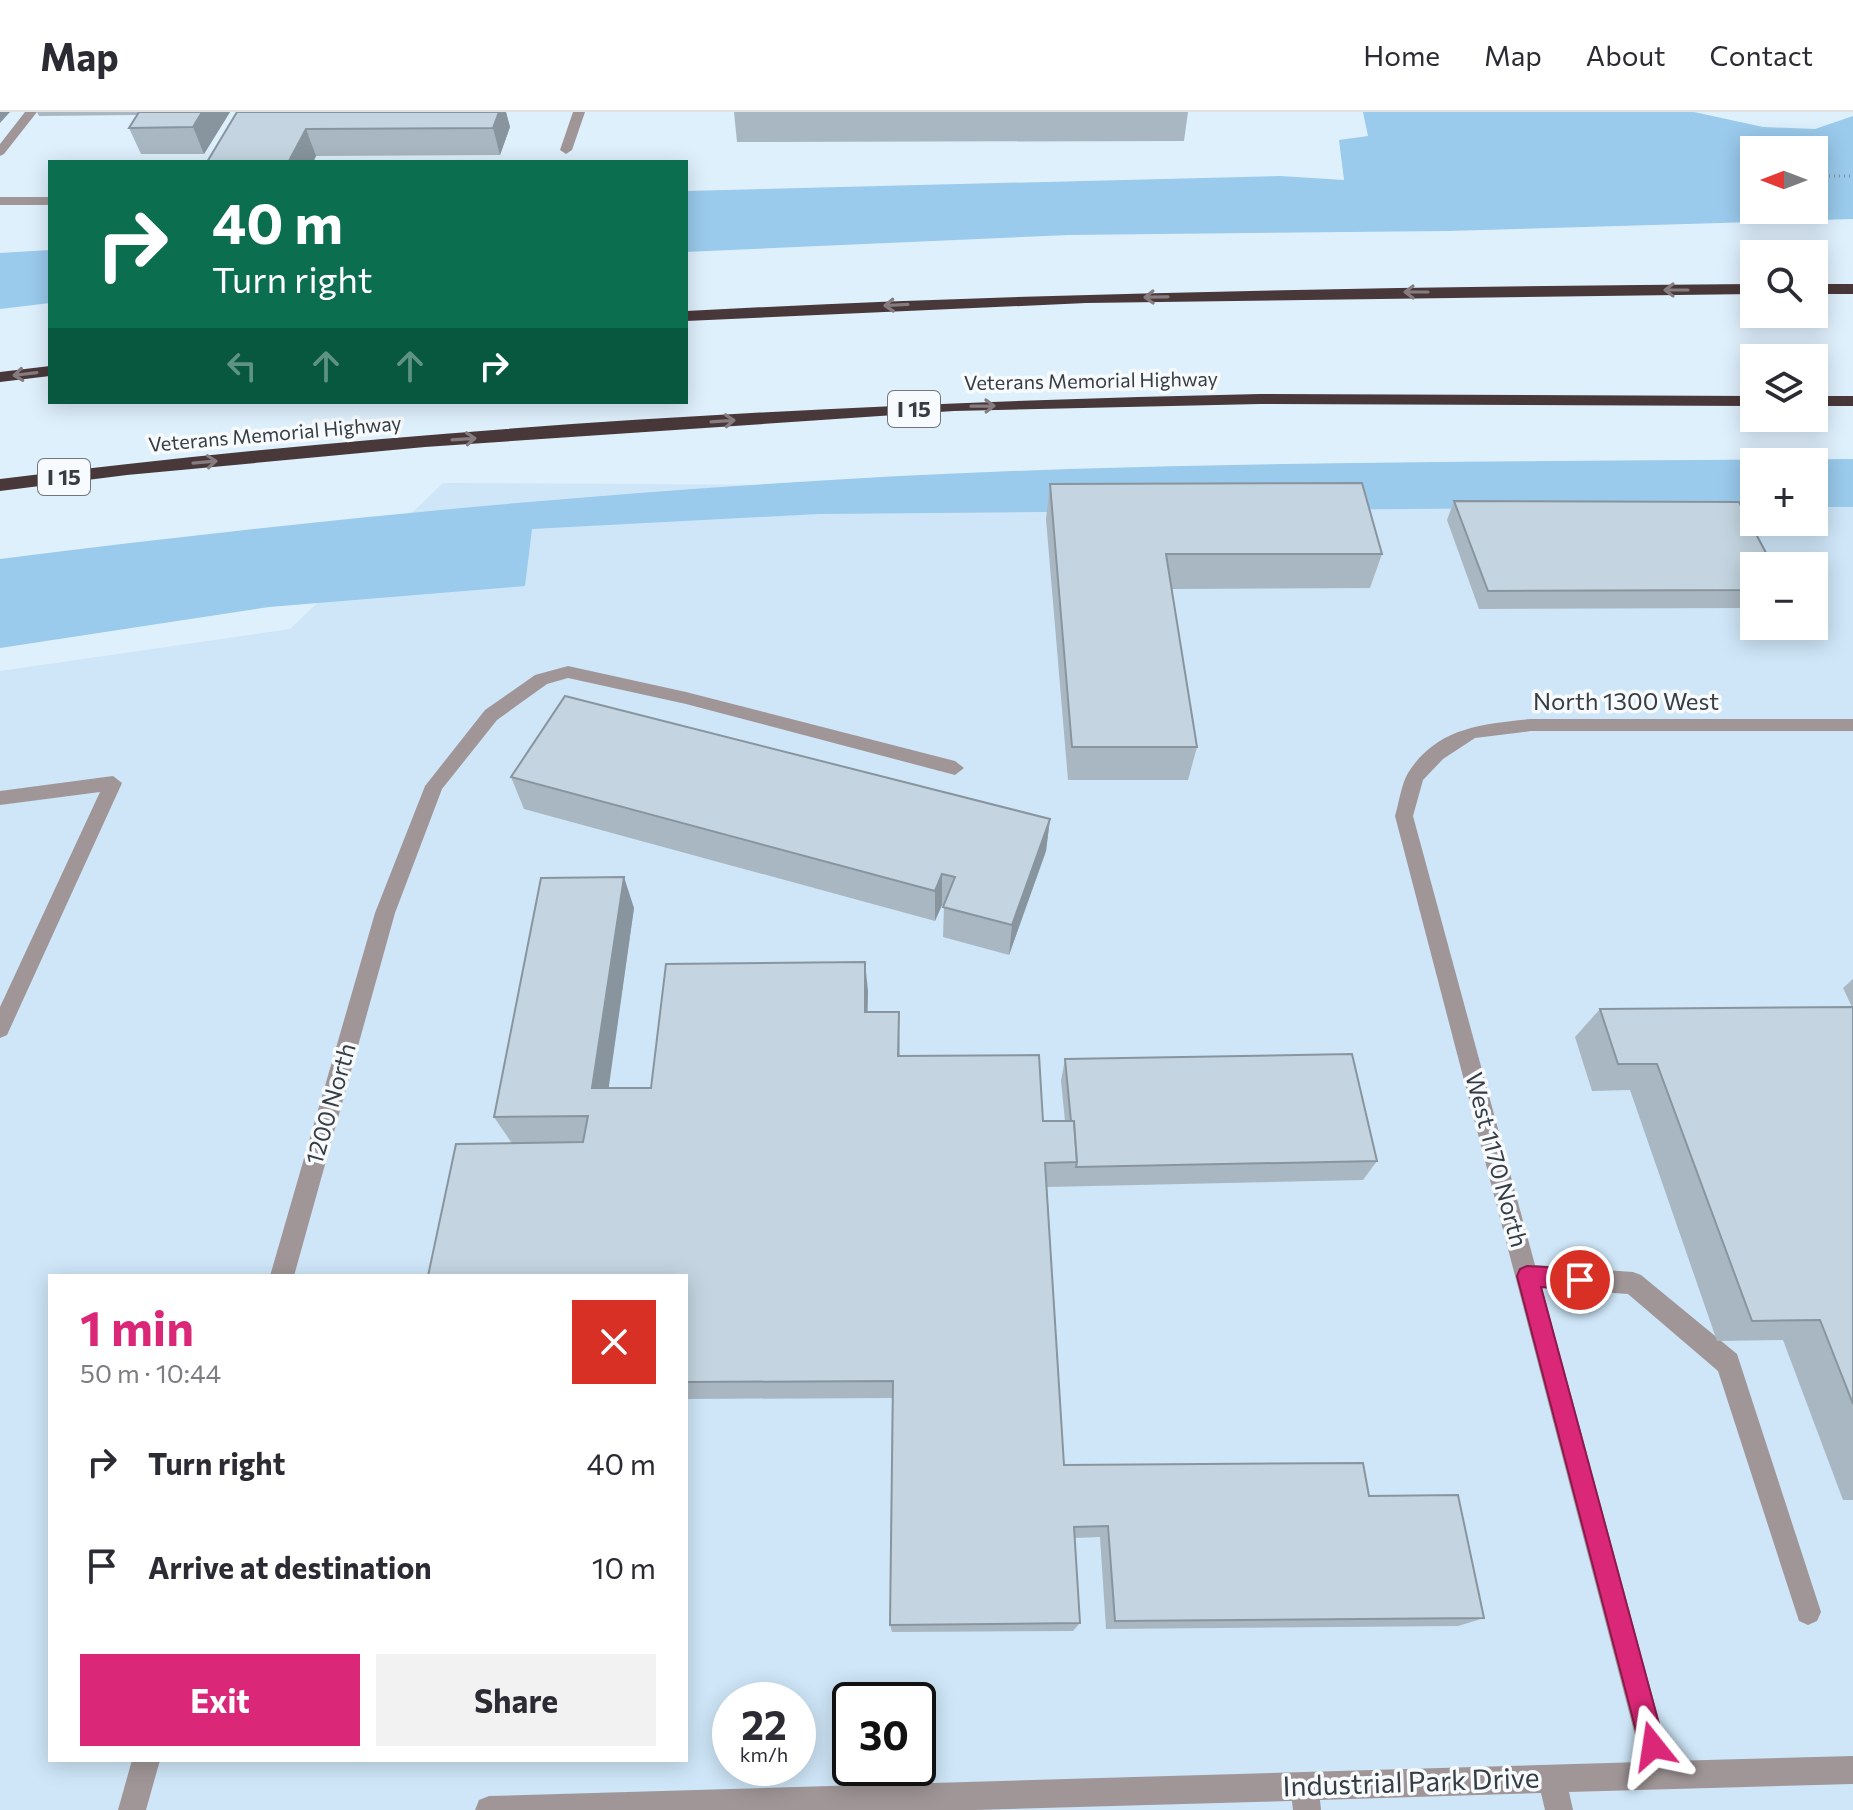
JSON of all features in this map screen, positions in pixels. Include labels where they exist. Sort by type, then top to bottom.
[{"type":"highway","points":[[688,316],[1091,298],[1740,289]]},
{"type":"highway","points":[[1828,289],[1853,289]]},
{"type":"highway","points":[[0,377],[48,371]]},
{"type":"highway","name":"Veterans Memorial Highway","points":[[0,485],[127,469],[425,442],[954,406],[1260,399],[1740,401]]},
{"type":"highway","points":[[1828,401],[1853,401]]},
{"type":"street","points":[[0,152],[31,112]]},
{"type":"street","points":[[566,150],[579,112]]},
{"type":"street","points":[[0,201],[48,201]]},
{"type":"street","name":"1200 North","points":[[283,1274],[379,933],[434,786],[491,715],[541,679],[568,672],[955,768]]},
{"type":"street","name":"North 1300 West","points":[[1415,777],[1437,754],[1471,732],[1531,725],[1853,725]]},
{"type":"street","name":"West 1170 North","points":[[1415,777],[1404,816],[1660,1775]]},
{"type":"street","points":[[0,798],[113,783],[0,1029]]},
{"type":"street","points":[[1527,1276],[1633,1283],[1728,1363],[1808,1612]]},
{"type":"street","points":[[132,1810],[145,1762]]},
{"type":"street","name":"Industrial Park Drive","points":[[489,1810],[1306,1798],[1552,1778],[1853,1770]]},
{"type":"street","points":[[1552,1778],[1559,1810]]},
{"type":"path","points":[[1828,176],[1853,176]]},
{"type":"shaded area","points":[[1363,112],[1694,112],[1763,127],[1815,129],[1853,116],[1853,219],[1828,220],[1828,136],[1740,136],[1740,222],[1448,231],[1068,235],[688,252],[688,191],[1280,176],[1344,180],[1339,140],[1368,136]]},
{"type":"shaded area","points":[[48,250],[48,303],[0,309],[0,253]]},
{"type":"shaded area","points":[[1828,459],[1853,459],[1853,507],[1828,507]]},
{"type":"shaded area","points":[[1740,460],[1740,506],[819,514],[532,529],[525,586],[269,607],[0,648],[0,559],[400,514],[667,491],[935,474],[1363,463]]},
{"type":"shaded area","points":[[443,483],[1740,490],[1740,536],[1828,536],[1828,490],[1853,490],[1853,1810],[0,1810],[0,671],[290,629]]},
{"type":"building","points":[[139,112],[202,112],[193,127],[129,128]]},
{"type":"building","points":[[237,112],[499,112],[493,128],[306,129],[290,160],[208,160]]},
{"type":"building","points":[[1362,483],[1382,554],[1166,554],[1197,747],[1072,747],[1050,484]]},
{"type":"building","points":[[1454,501],[1739,502],[1740,536],[1757,536],[1766,552],[1740,552],[1740,590],[1488,591]]},
{"type":"building","points":[[565,696],[1050,819],[1012,925],[943,907],[955,877],[942,874],[935,891],[511,777]]},
{"type":"building","points":[[624,877],[592,1088],[651,1088],[666,964],[865,962],[865,1012],[899,1012],[898,1056],[1039,1055],[1043,1121],[1074,1121],[1077,1162],[1045,1163],[1064,1465],[1363,1463],[1369,1496],[1458,1495],[1484,1618],[1115,1621],[1108,1526],[1074,1527],[1080,1623],[890,1625],[893,1381],[688,1382],[688,1274],[428,1274],[456,1144],[583,1142],[588,1116],[494,1117],[541,878]]},
{"type":"building","points":[[1853,1007],[1853,1404],[1820,1320],[1752,1321],[1657,1064],[1618,1064],[1600,1009]]},
{"type":"building","points":[[1352,1054],[1377,1161],[1076,1167],[1074,1121],[1071,1121],[1065,1059]]},
{"type":"route","points":[[1580,1280],[1527,1276],[1653,1746]]}]
